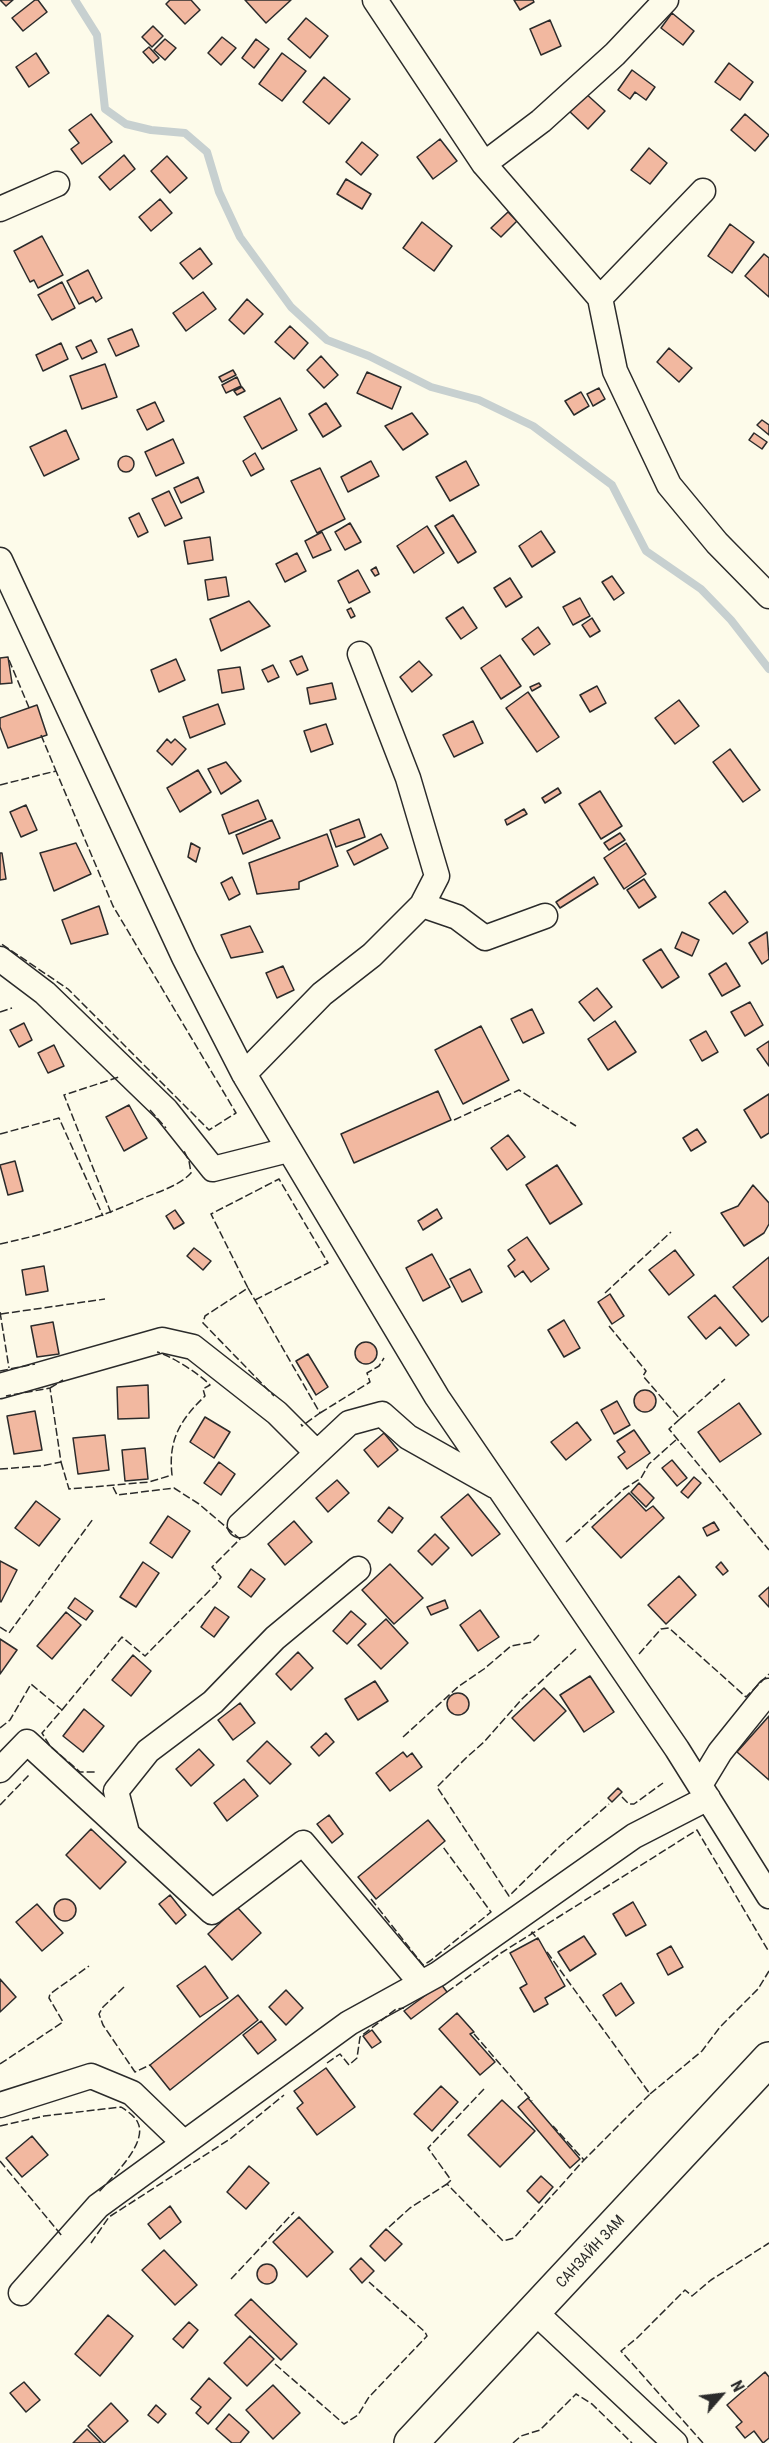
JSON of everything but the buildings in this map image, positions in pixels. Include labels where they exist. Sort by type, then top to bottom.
[{"type":"main road","name":"САНЗАЙН ЗАМ","points":[[411,2443],[769,2059]]},
{"type":"street","points":[[375,0],[484,164],[600,298],[615,370],[669,485],[717,543],[769,596]]},
{"type":"street","points":[[484,164],[541,121],[615,54],[666,0]]},
{"type":"street","points":[[0,209],[57,183]]},
{"type":"street","points":[[600,298],[703,191]]},
{"type":"street","points":[[0,560],[184,957],[244,1074],[437,1397],[704,1792],[769,1896]]},
{"type":"street","points":[[244,1074],[322,994],[372,955],[423,905],[437,876],[408,778],[360,654]]},
{"type":"street","points":[[423,905],[457,917],[485,938],[545,916]]},
{"type":"street","points":[[0,959],[45,993],[158,1102],[213,1168],[288,1149]]},
{"type":"street","points":[[0,1386],[162,1340],[193,1347],[277,1413],[316,1452]]},
{"type":"street","points":[[240,1526],[316,1452],[350,1423],[382,1414],[408,1437],[499,1488]]},
{"type":"street","points":[[127,1833],[116,1791],[148,1751],[213,1702],[275,1638],[358,1569]]},
{"type":"street","points":[[21,2293],[98,2206],[349,2023],[438,1974],[634,1836],[704,1792],[720,1752],[769,1691]]},
{"type":"street","points":[[0,1770],[27,1742],[212,1912],[303,1843],[421,1983]]},
{"type":"street","points":[[0,2105],[91,2076],[132,2093],[184,2143]]},
{"type":"street","points":[[535,2312],[675,2443]]},
{"type":"waterway","points":[[75,0],[97,35],[105,109],[126,124],[151,130],[185,133],[207,152],[219,192],[240,237],[291,307],[327,340],[369,356],[431,387],[479,400],[533,426],[612,485],[646,551],[701,589],[731,620],[769,669]]},
{"type":"fence","points":[[9,660],[30,710]]},
{"type":"fence","points":[[41,735],[56,771]]},
{"type":"fence","points":[[0,785],[56,771],[113,906],[236,1113],[209,1130],[68,989],[0,943]]},
{"type":"fence","points":[[0,1012],[12,1008]]},
{"type":"fence","points":[[111,1213],[64,1095],[119,1077]]},
{"type":"fence","points":[[454,1120],[519,1090],[576,1126]]},
{"type":"fence","points":[[150,1110],[166,1128]]},
{"type":"fence","points":[[0,1134],[59,1118],[103,1216]]},
{"type":"fence","points":[[0,1244],[92,1219],[176,1184],[191,1173],[189,1161],[183,1149]]},
{"type":"fence","points":[[255,1300],[328,1263],[279,1179],[211,1214],[248,1288],[205,1316],[203,1323],[274,1396]]},
{"type":"fence","points":[[605,1293],[671,1232]]},
{"type":"fence","points":[[248,1288],[320,1413],[302,1426],[301,1424]]},
{"type":"fence","points":[[1,1314],[105,1299]]},
{"type":"fence","points":[[0,1312],[9,1368]]},
{"type":"fence","points":[[609,1326],[646,1371],[643,1376],[680,1419],[725,1379]]},
{"type":"fence","points":[[61,1462],[69,1489],[149,1482],[172,1475],[172,1451],[178,1431],[205,1396],[203,1389],[210,1385],[185,1366],[157,1352]]},
{"type":"fence","points":[[320,1413],[370,1382],[367,1373],[379,1366],[384,1358]]},
{"type":"fence","points":[[0,1371],[35,1364]]},
{"type":"fence","points":[[50,1388],[63,1380]]},
{"type":"fence","points":[[0,1469],[61,1462],[50,1388],[6,1396]]},
{"type":"fence","points":[[680,1419],[669,1429],[769,1550]]},
{"type":"fence","points":[[566,1542],[624,1489],[641,1478],[649,1464],[677,1439]]},
{"type":"fence","points":[[62,1710],[122,1637],[145,1656],[216,1584],[221,1577],[212,1567],[240,1539],[199,1504],[174,1488],[117,1495],[112,1485]]},
{"type":"fence","points":[[0,1627],[9,1633],[93,1519]]},
{"type":"fence","points":[[639,1654],[661,1629],[669,1628],[746,1697],[769,1674]]},
{"type":"fence","points":[[403,1737],[459,1686],[511,1646],[532,1642],[539,1635]]},
{"type":"fence","points":[[576,1649],[522,1699],[484,1742],[437,1787],[509,1896],[560,1846],[609,1804]]},
{"type":"fence","points":[[0,1728],[10,1720],[31,1684],[62,1710],[42,1733],[50,1746],[80,1772],[97,1772]]},
{"type":"fence","points":[[0,1805],[29,1775]]},
{"type":"fence","points":[[622,1797],[629,1804],[634,1804],[663,1783]]},
{"type":"fence","points":[[447,1992],[501,1953],[697,1830],[769,1952]]},
{"type":"fence","points":[[371,1899],[423,1965],[430,1961],[491,1912],[443,1847]]},
{"type":"fence","points":[[531,1934],[532,1932],[538,1940]]},
{"type":"fence","points":[[547,1952],[650,2094],[584,2160],[553,2126]]},
{"type":"fence","points":[[0,2064],[63,2022],[49,1998],[50,1994],[89,1966]]},
{"type":"fence","points":[[650,2094],[702,2051],[720,2027],[758,1989],[769,1971]]},
{"type":"fence","points":[[124,1987],[103,2007],[99,2014],[103,2025],[135,2072],[150,2065]]},
{"type":"fence","points":[[327,2063],[340,2054],[349,2065],[357,2058],[360,2037],[396,2009],[404,2008]]},
{"type":"fence","points":[[474,2034],[532,2101]]},
{"type":"fence","points":[[484,2089],[428,2148],[451,2180],[447,2184],[503,2241],[514,2238],[584,2160]]},
{"type":"fence","points":[[91,2243],[109,2217],[230,2139],[284,2095]]},
{"type":"fence","points":[[0,2126],[44,2116],[121,2107],[126,2110],[138,2123],[140,2131],[138,2141],[127,2160],[98,2193]]},
{"type":"fence","points":[[0,2161],[62,2236]]},
{"type":"fence","points":[[389,2227],[410,2208],[447,2184]]},
{"type":"fence","points":[[231,2279],[294,2212]]},
{"type":"fence","points":[[703,2443],[621,2351],[685,2290],[692,2296],[711,2280],[769,2243]]},
{"type":"fence","points":[[275,2364],[344,2424],[358,2415],[369,2397],[427,2336],[369,2282]]},
{"type":"fence","points":[[513,2443],[521,2436],[540,2430],[576,2394],[592,2404],[632,2443]]}]
